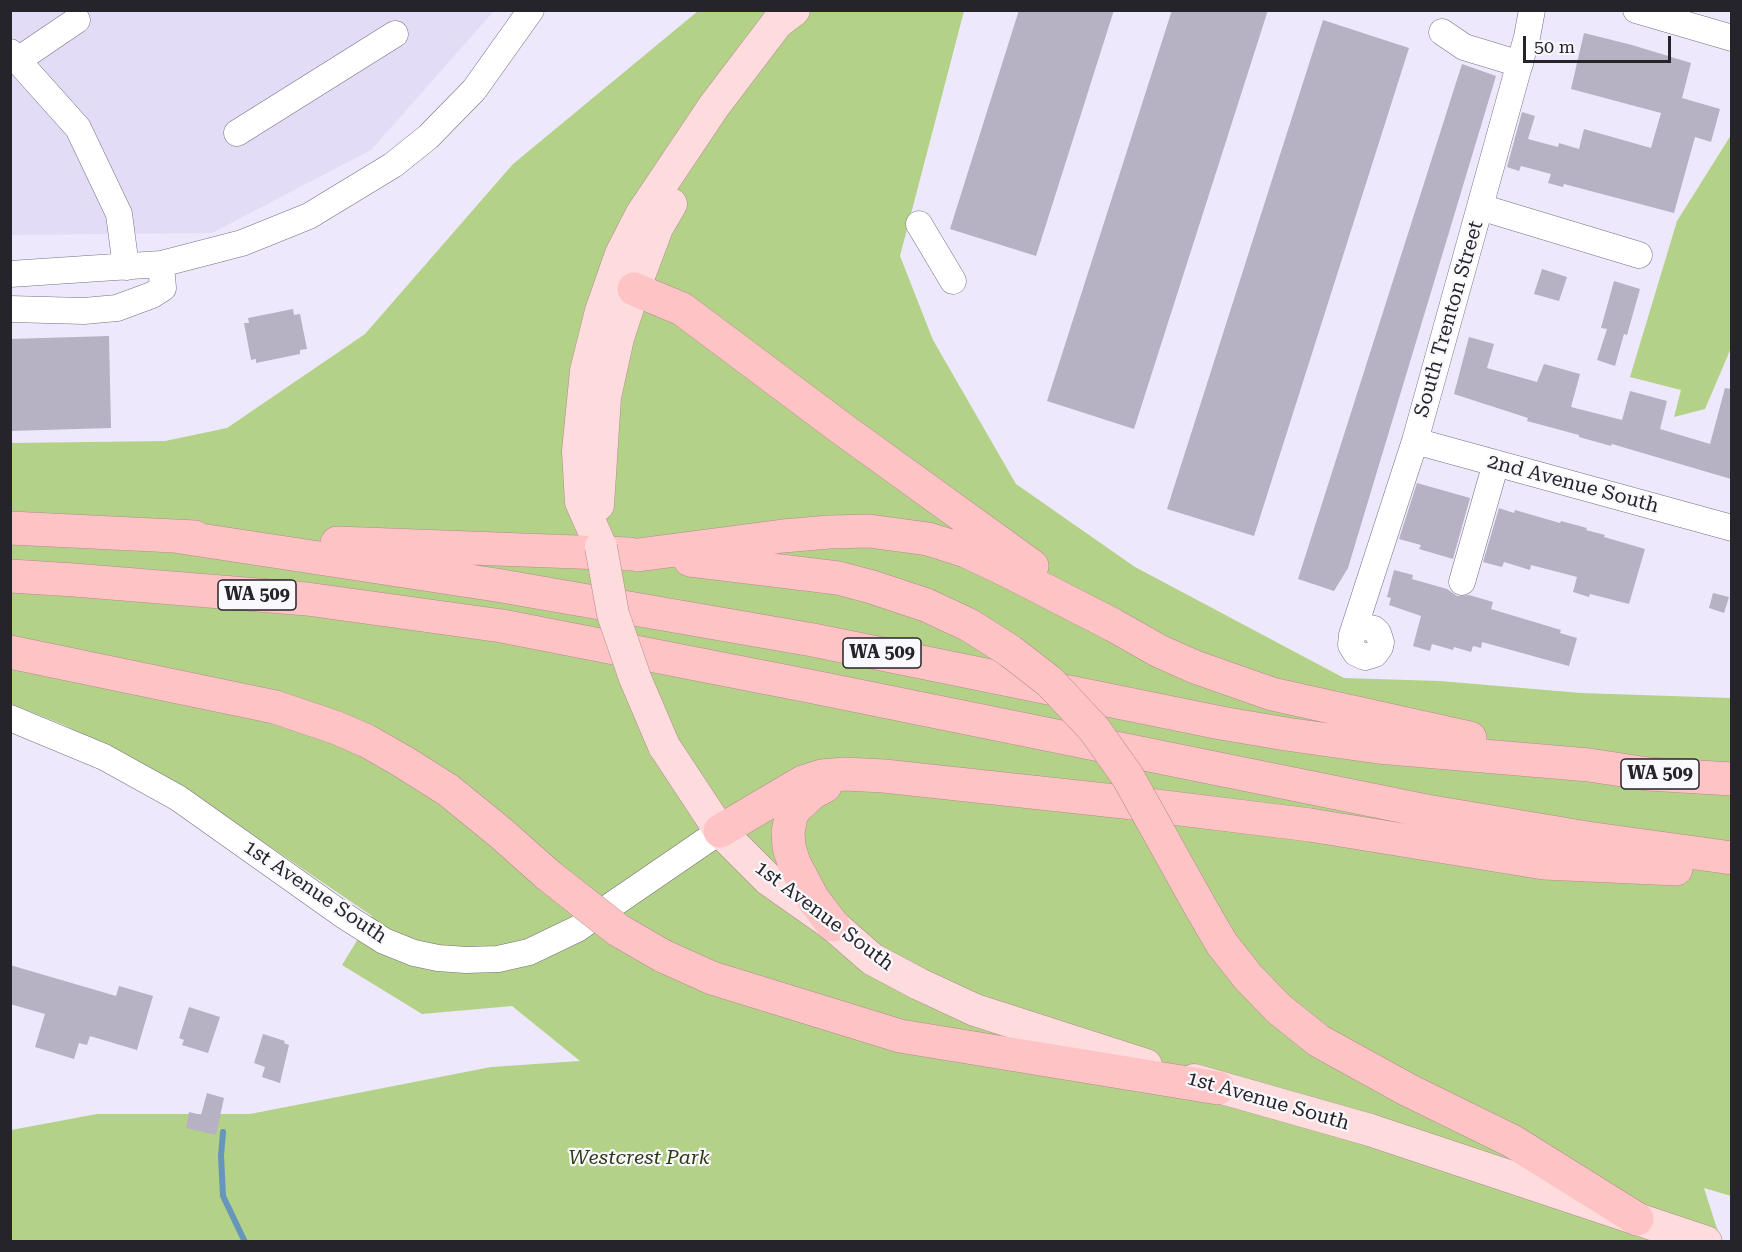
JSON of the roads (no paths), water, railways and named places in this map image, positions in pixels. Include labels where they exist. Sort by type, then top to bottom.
[{"type":"highway","points":[[634,289],[682,309],[841,428],[1113,625]]},
{"type":"highway","name":"WA 509","points":[[10,528],[174,536],[496,585],[813,640],[1221,723],[1286,734],[1378,747],[1589,765],[1648,774],[1731,779]]},
{"type":"highway","points":[[638,555],[829,532],[869,531],[928,539],[966,551],[1195,667],[1272,694],[1589,765]]},
{"type":"highway","points":[[174,536],[638,555],[793,571],[838,578],[873,586],[926,605],[969,626],[1010,651],[1050,682],[1094,729],[1128,777],[1222,944],[1248,977],[1279,1010],[1319,1041],[1408,1090],[1512,1141],[1636,1219]]},
{"type":"highway","name":"WA 509","points":[[10,576],[307,599],[502,626],[1426,811],[1587,838],[1731,858]]},
{"type":"highway","points":[[10,652],[275,707],[367,741],[402,760],[448,790],[548,875],[618,930],[663,956],[712,978],[900,1036],[1218,1088]]},
{"type":"highway","points":[[720,831],[803,782],[822,776],[845,774],[884,776],[1124,802],[1310,825],[1544,862],[1650,869],[1706,869],[1731,865]]},
{"type":"highway","points":[[833,926],[813,899],[794,863],[789,848],[788,832],[792,812],[812,793],[845,774]]},
{"type":"main road","points":[[601,547],[581,502],[578,451],[586,371],[602,311],[621,254],[641,215],[714,106],[777,23],[794,10]]},
{"type":"main road","points":[[720,831],[664,746],[635,678],[613,614],[597,512],[605,397],[618,338],[657,228],[680,186],[724,120],[804,10]]},
{"type":"main road","name":"1st Avenue South","points":[[720,831],[769,880],[833,926],[872,958],[919,984],[975,1010],[1218,1088],[1370,1130],[1706,1242]]},
{"type":"street","points":[[10,274],[161,264],[205,254],[309,216],[393,165],[428,138],[474,90],[531,10]]},
{"type":"street","name":"South Trenton Street","points":[[1356,625],[1415,441],[1520,64],[1532,10]]},
{"type":"street","points":[[1636,10],[1731,38]]},
{"type":"street","points":[[77,20],[14,56],[78,128],[119,214],[126,267]]},
{"type":"street","points":[[1442,32],[1464,47],[1520,64]]},
{"type":"street","points":[[237,133],[395,34]]},
{"type":"street","points":[[1480,207],[1639,255]]},
{"type":"street","points":[[919,224],[953,281]]},
{"type":"street","points":[[10,309],[84,311],[117,308],[152,296],[163,288],[161,264]]},
{"type":"street","name":"2nd Avenue South","points":[[1415,441],[1731,528]]},
{"type":"street","points":[[1462,582],[1496,463]]},
{"type":"street","name":"1st Avenue South","points":[[10,718],[104,757],[178,798],[343,915],[384,941],[414,953],[438,958],[498,959],[529,952],[577,928],[720,831]]},
{"type":"waterway","points":[[223,1132],[221,1156],[223,1196],[245,1242]]},
{"type":"park label","name":"Westcrest Park","points":[[639,1158]]}]
